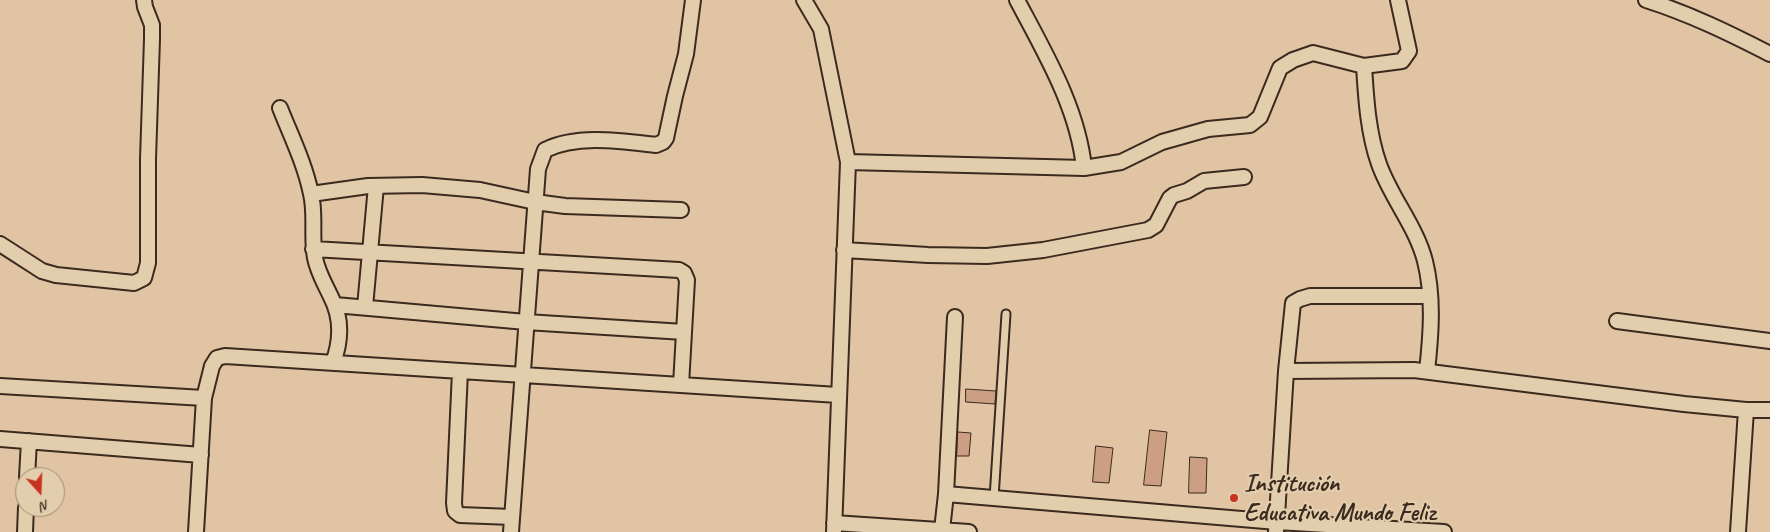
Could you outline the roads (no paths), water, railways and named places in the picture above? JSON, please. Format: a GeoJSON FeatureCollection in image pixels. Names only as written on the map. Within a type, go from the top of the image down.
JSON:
{"type":"FeatureCollection","features":[{"type":"Feature","properties":{"kind":"street"},"geometry":{"type":"LineString","coordinates":[[0,244],[42,271],[134,283],[144,278],[148,263],[148,159],[152,24],[144,8],[144,0]]}},
{"type":"Feature","properties":{"kind":"street"},"geometry":{"type":"LineString","coordinates":[[511,532],[538,169],[545,150],[558,144],[614,140],[656,145],[663,142],[666,138],[674,96],[686,54],[693,0]]}},
{"type":"Feature","properties":{"kind":"street"},"geometry":{"type":"LineString","coordinates":[[804,0],[821,29],[848,162],[834,527],[969,532]]}},
{"type":"Feature","properties":{"kind":"street"},"geometry":{"type":"LineString","coordinates":[[1017,0],[1070,108],[1079,137],[1084,168]]}},
{"type":"Feature","properties":{"kind":"street"},"geometry":{"type":"LineString","coordinates":[[848,162],[1084,168],[1121,162],[1162,142],[1208,129],[1250,125],[1260,117],[1280,68],[1293,60],[1313,53],[1364,66],[1402,61],[1409,51],[1398,0]]}},
{"type":"Feature","properties":{"kind":"street"},"geometry":{"type":"LineString","coordinates":[[1646,0],[1683,12],[1713,25],[1770,54]]}},
{"type":"Feature","properties":{"kind":"street"},"geometry":{"type":"LineString","coordinates":[[1364,66],[1371,126],[1379,164],[1398,206],[1415,234],[1427,274],[1431,331],[1427,371]]}},
{"type":"Feature","properties":{"kind":"street"},"geometry":{"type":"LineString","coordinates":[[280,108],[299,155],[311,194],[313,249],[318,270],[335,305],[340,328],[333,363]]}},
{"type":"Feature","properties":{"kind":"street"},"geometry":{"type":"LineString","coordinates":[[844,250],[987,256],[1043,250],[1148,230],[1156,225],[1174,194],[1187,191],[1200,182],[1244,177]]}},
{"type":"Feature","properties":{"kind":"street"},"geometry":{"type":"LineString","coordinates":[[366,308],[376,186]]}},
{"type":"Feature","properties":{"kind":"street"},"geometry":{"type":"LineString","coordinates":[[311,194],[376,186],[451,186],[565,206],[681,210]]}},
{"type":"Feature","properties":{"kind":"street"},"geometry":{"type":"LineString","coordinates":[[313,249],[680,270],[684,273],[687,280],[681,385]]}},
{"type":"Feature","properties":{"kind":"street"},"geometry":{"type":"LineString","coordinates":[[1276,527],[1286,371],[1293,304],[1300,299],[1310,296],[1429,296]]}},
{"type":"Feature","properties":{"kind":"street"},"geometry":{"type":"LineString","coordinates":[[335,305],[526,322],[684,332]]}},
{"type":"Feature","properties":{"kind":"street"},"geometry":{"type":"LineString","coordinates":[[942,530],[946,494],[955,317]]}},
{"type":"Feature","properties":{"kind":"street"},"geometry":{"type":"LineString","coordinates":[[1617,321],[1770,341]]}},
{"type":"Feature","properties":{"kind":"street"},"geometry":{"type":"LineString","coordinates":[[196,532],[204,398],[212,366],[217,358],[225,356],[838,395]]}},
{"type":"Feature","properties":{"kind":"street"},"geometry":{"type":"LineString","coordinates":[[460,371],[455,511],[460,515],[512,517]]}},
{"type":"Feature","properties":{"kind":"street"},"geometry":{"type":"LineString","coordinates":[[1286,371],[1427,371],[1684,404],[1746,410],[1770,410]]}},
{"type":"Feature","properties":{"kind":"street"},"geometry":{"type":"LineString","coordinates":[[0,386],[204,398]]}},
{"type":"Feature","properties":{"kind":"street"},"geometry":{"type":"LineString","coordinates":[[1738,532],[1746,410]]}},
{"type":"Feature","properties":{"kind":"street"},"geometry":{"type":"LineString","coordinates":[[0,437],[201,455]]}},
{"type":"Feature","properties":{"kind":"street"},"geometry":{"type":"LineString","coordinates":[[28,467],[29,441]]}},
{"type":"Feature","properties":{"kind":"street"},"geometry":{"type":"LineString","coordinates":[[946,494],[1276,527],[1444,532]]}},
{"type":"Feature","properties":{"kind":"street"},"geometry":{"type":"LineString","coordinates":[[25,532],[26,517]]}},
{"type":"Feature","properties":{"kind":"lane"},"geometry":{"type":"LineString","coordinates":[[994,498],[1006,314]]}},
{"type":"Feature","properties":{"kind":"place","name":"Institución Educativa Mundo Feliz"},"geometry":{"type":"Point","coordinates":[1234,498]}}]}
